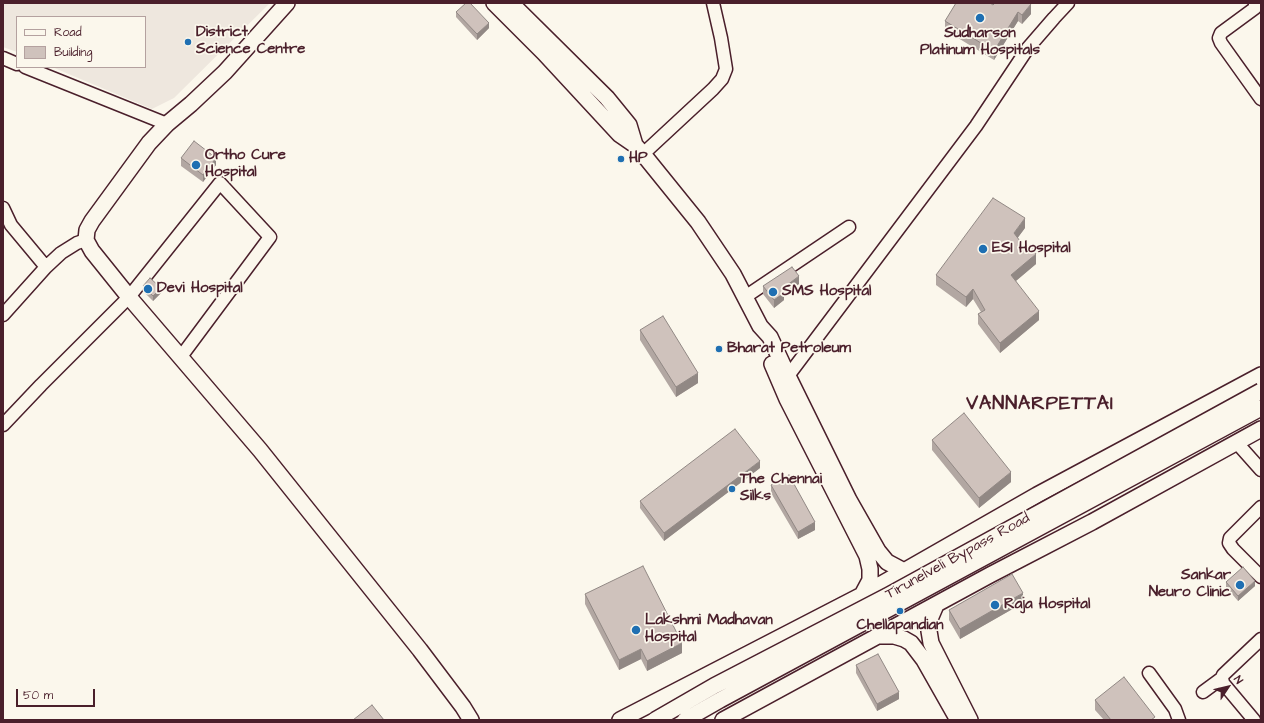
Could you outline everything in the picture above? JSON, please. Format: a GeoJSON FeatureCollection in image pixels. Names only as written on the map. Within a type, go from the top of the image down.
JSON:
{"type":"FeatureCollection","features":[{"type":"Feature","properties":{"kind":"main road"},"geometry":{"type":"LineString","coordinates":[[287,3],[224,72],[191,104],[167,124],[149,143],[92,221],[87,230],[86,240],[92,251],[129,298],[264,456],[420,650],[464,707],[471,720]]}},
{"type":"Feature","properties":{"kind":"main road"},"geometry":{"type":"LineString","coordinates":[[494,3],[544,53],[619,134],[639,149],[698,222],[733,274],[760,326],[770,337],[849,500],[878,551],[887,562],[904,571]]}},
{"type":"Feature","properties":{"kind":"main road"},"geometry":{"type":"LineString","coordinates":[[511,3],[607,98],[629,125],[639,149]]}},
{"type":"Feature","properties":{"kind":"main road"},"geometry":{"type":"LineString","coordinates":[[760,326],[762,341],[787,399],[867,556],[870,569],[870,580],[862,595]]}},
{"type":"Feature","properties":{"kind":"main road"},"geometry":{"type":"LineString","coordinates":[[620,720],[862,595],[1037,495],[1261,375]]}},
{"type":"Feature","properties":{"kind":"main road","name":"Tirunelveli Bypass Road"},"geometry":{"type":"LineString","coordinates":[[655,720],[714,686],[889,595],[1261,391]]}},
{"type":"Feature","properties":{"kind":"main road","name":"Tirunelveli Bypass Road"},"geometry":{"type":"LineString","coordinates":[[685,720],[726,696],[1261,408]]}},
{"type":"Feature","properties":{"kind":"main road"},"geometry":{"type":"LineString","coordinates":[[723,720],[990,575],[1092,522],[1261,429]]}},
{"type":"Feature","properties":{"kind":"main road"},"geometry":{"type":"LineString","coordinates":[[969,534],[978,532],[985,534],[993,548],[999,562],[997,568],[990,575]]}},
{"type":"Feature","properties":{"kind":"main road"},"geometry":{"type":"LineString","coordinates":[[936,605],[930,619],[929,631],[931,643],[970,720]]}},
{"type":"Feature","properties":{"kind":"main road"},"geometry":{"type":"LineString","coordinates":[[816,618],[806,634],[817,654],[824,658],[841,656]]}},
{"type":"Feature","properties":{"kind":"main road"},"geometry":{"type":"LineString","coordinates":[[879,636],[904,638],[911,643],[924,660],[958,720]]}},
{"type":"Feature","properties":{"kind":"street"},"geometry":{"type":"LineString","coordinates":[[639,149],[713,89],[722,79],[726,69],[713,3]]}},
{"type":"Feature","properties":{"kind":"street"},"geometry":{"type":"LineString","coordinates":[[788,376],[971,133],[1028,48],[1068,3]]}},
{"type":"Feature","properties":{"kind":"street"},"geometry":{"type":"LineString","coordinates":[[1257,9],[1221,33],[1219,38],[1261,99]]}},
{"type":"Feature","properties":{"kind":"street"},"geometry":{"type":"LineString","coordinates":[[3,58],[16,64]]}},
{"type":"Feature","properties":{"kind":"street"},"geometry":{"type":"LineString","coordinates":[[27,68],[167,124]]}},
{"type":"Feature","properties":{"kind":"street"},"geometry":{"type":"LineString","coordinates":[[3,425],[129,298],[220,183],[270,237],[180,358]]}},
{"type":"Feature","properties":{"kind":"street"},"geometry":{"type":"LineString","coordinates":[[3,208],[11,225],[46,266]]}},
{"type":"Feature","properties":{"kind":"street"},"geometry":{"type":"LineString","coordinates":[[745,297],[849,227]]}},
{"type":"Feature","properties":{"kind":"street"},"geometry":{"type":"LineString","coordinates":[[3,315],[46,266],[60,253],[77,243],[86,240]]}},
{"type":"Feature","properties":{"kind":"street"},"geometry":{"type":"LineString","coordinates":[[1237,443],[1261,470]]}},
{"type":"Feature","properties":{"kind":"street"},"geometry":{"type":"LineString","coordinates":[[1261,507],[1230,538],[1229,543],[1261,577]]}},
{"type":"Feature","properties":{"kind":"street"},"geometry":{"type":"LineString","coordinates":[[1203,692],[1222,678],[1223,675],[1261,640]]}},
{"type":"Feature","properties":{"kind":"street"},"geometry":{"type":"LineString","coordinates":[[1149,673],[1175,710],[1179,720]]}},
{"type":"Feature","properties":{"kind":"street"},"geometry":{"type":"LineString","coordinates":[[1222,678],[1223,683],[1254,720]]}},
{"type":"Feature","properties":{"kind":"shaded area","name":"District Science Centre"},"geometry":{"type":"Polygon","coordinates":[[[3,3],[270,3],[174,98],[152,109],[54,68],[146,68],[146,16],[16,16],[16,52],[3,47],[3,3]]]}},
{"type":"Feature","properties":{"kind":"building"},"geometry":{"type":"Polygon","coordinates":[[[466,3],[470,3],[489,23],[477,34],[456,12],[466,3]]]}},
{"type":"Feature","properties":{"kind":"building"},"geometry":{"type":"Polygon","coordinates":[[[956,3],[990,3],[993,5],[995,3],[1031,4],[1022,15],[1018,12],[994,51],[945,21],[956,3]]]}},
{"type":"Feature","properties":{"kind":"building"},"geometry":{"type":"Polygon","coordinates":[[[194,141],[216,158],[203,175],[181,158],[194,141]]]}},
{"type":"Feature","properties":{"kind":"building"},"geometry":{"type":"Polygon","coordinates":[[[993,198],[1025,218],[1014,233],[1026,249],[1030,246],[1036,254],[1011,275],[1039,311],[1000,343],[978,314],[985,310],[973,289],[966,297],[936,275],[993,198]]]}},
{"type":"Feature","properties":{"kind":"building"},"geometry":{"type":"Polygon","coordinates":[[[792,267],[799,276],[782,289],[784,293],[774,300],[763,286],[792,267]]]}},
{"type":"Feature","properties":{"kind":"building"},"geometry":{"type":"Polygon","coordinates":[[[150,278],[161,288],[153,296],[143,286],[150,278]]]}},
{"type":"Feature","properties":{"kind":"building"},"geometry":{"type":"Polygon","coordinates":[[[663,316],[698,373],[676,387],[640,330],[663,316]]]}},
{"type":"Feature","properties":{"kind":"building"},"geometry":{"type":"Polygon","coordinates":[[[964,413],[1011,472],[979,498],[932,440],[964,413]]]}},
{"type":"Feature","properties":{"kind":"building"},"geometry":{"type":"Polygon","coordinates":[[[735,429],[760,461],[664,533],[640,501],[735,429]]]}},
{"type":"Feature","properties":{"kind":"building"},"geometry":{"type":"Polygon","coordinates":[[[789,475],[815,522],[798,532],[771,485],[789,475]]]}},
{"type":"Feature","properties":{"kind":"building"},"geometry":{"type":"Polygon","coordinates":[[[643,566],[682,643],[647,661],[641,649],[619,660],[585,594],[643,566]]]}},
{"type":"Feature","properties":{"kind":"building"},"geometry":{"type":"Polygon","coordinates":[[[1243,567],[1255,581],[1238,596],[1226,582],[1243,567]]]}},
{"type":"Feature","properties":{"kind":"building"},"geometry":{"type":"Polygon","coordinates":[[[1012,574],[1023,593],[960,629],[949,610],[1012,574]]]}},
{"type":"Feature","properties":{"kind":"building"},"geometry":{"type":"Polygon","coordinates":[[[878,654],[899,692],[877,704],[856,665],[878,654]]]}},
{"type":"Feature","properties":{"kind":"building"},"geometry":{"type":"Polygon","coordinates":[[[1124,677],[1155,717],[1151,720],[1111,720],[1095,700],[1124,677]]]}},
{"type":"Feature","properties":{"kind":"building"},"geometry":{"type":"Polygon","coordinates":[[[372,705],[384,720],[353,720],[372,705]]]}},
{"type":"Feature","properties":{"kind":"place","name":"Sudharson Platinum Hospitals"},"geometry":{"type":"Point","coordinates":[980,18]}},
{"type":"Feature","properties":{"kind":"place","name":"District Science Centre"},"geometry":{"type":"Point","coordinates":[188,42]}},
{"type":"Feature","properties":{"kind":"place","name":"HP"},"geometry":{"type":"Point","coordinates":[621,159]}},
{"type":"Feature","properties":{"kind":"place","name":"Ortho Cure Hospital"},"geometry":{"type":"Point","coordinates":[196,165]}},
{"type":"Feature","properties":{"kind":"place","name":"ESI Hospital"},"geometry":{"type":"Point","coordinates":[983,249]}},
{"type":"Feature","properties":{"kind":"place","name":"Devi Hospital"},"geometry":{"type":"Point","coordinates":[148,289]}},
{"type":"Feature","properties":{"kind":"place","name":"SMS Hospital"},"geometry":{"type":"Point","coordinates":[773,292]}},
{"type":"Feature","properties":{"kind":"place","name":"Bharat Petroleum"},"geometry":{"type":"Point","coordinates":[719,349]}},
{"type":"Feature","properties":{"kind":"place","name":"The Chennai Silks"},"geometry":{"type":"Point","coordinates":[732,489]}},
{"type":"Feature","properties":{"kind":"place","name":"Sankar Neuro Clinic"},"geometry":{"type":"Point","coordinates":[1240,585]}},
{"type":"Feature","properties":{"kind":"place","name":"Raja Hospital"},"geometry":{"type":"Point","coordinates":[995,605]}},
{"type":"Feature","properties":{"kind":"place","name":"Chellapandian"},"geometry":{"type":"Point","coordinates":[900,611]}},
{"type":"Feature","properties":{"kind":"place","name":"Lakshmi Madhavan Hospital"},"geometry":{"type":"Point","coordinates":[636,630]}},
{"type":"Feature","properties":{"kind":"district","name":"VANNARPETTAI"},"geometry":{"type":"Point","coordinates":[1040,405]}}]}
